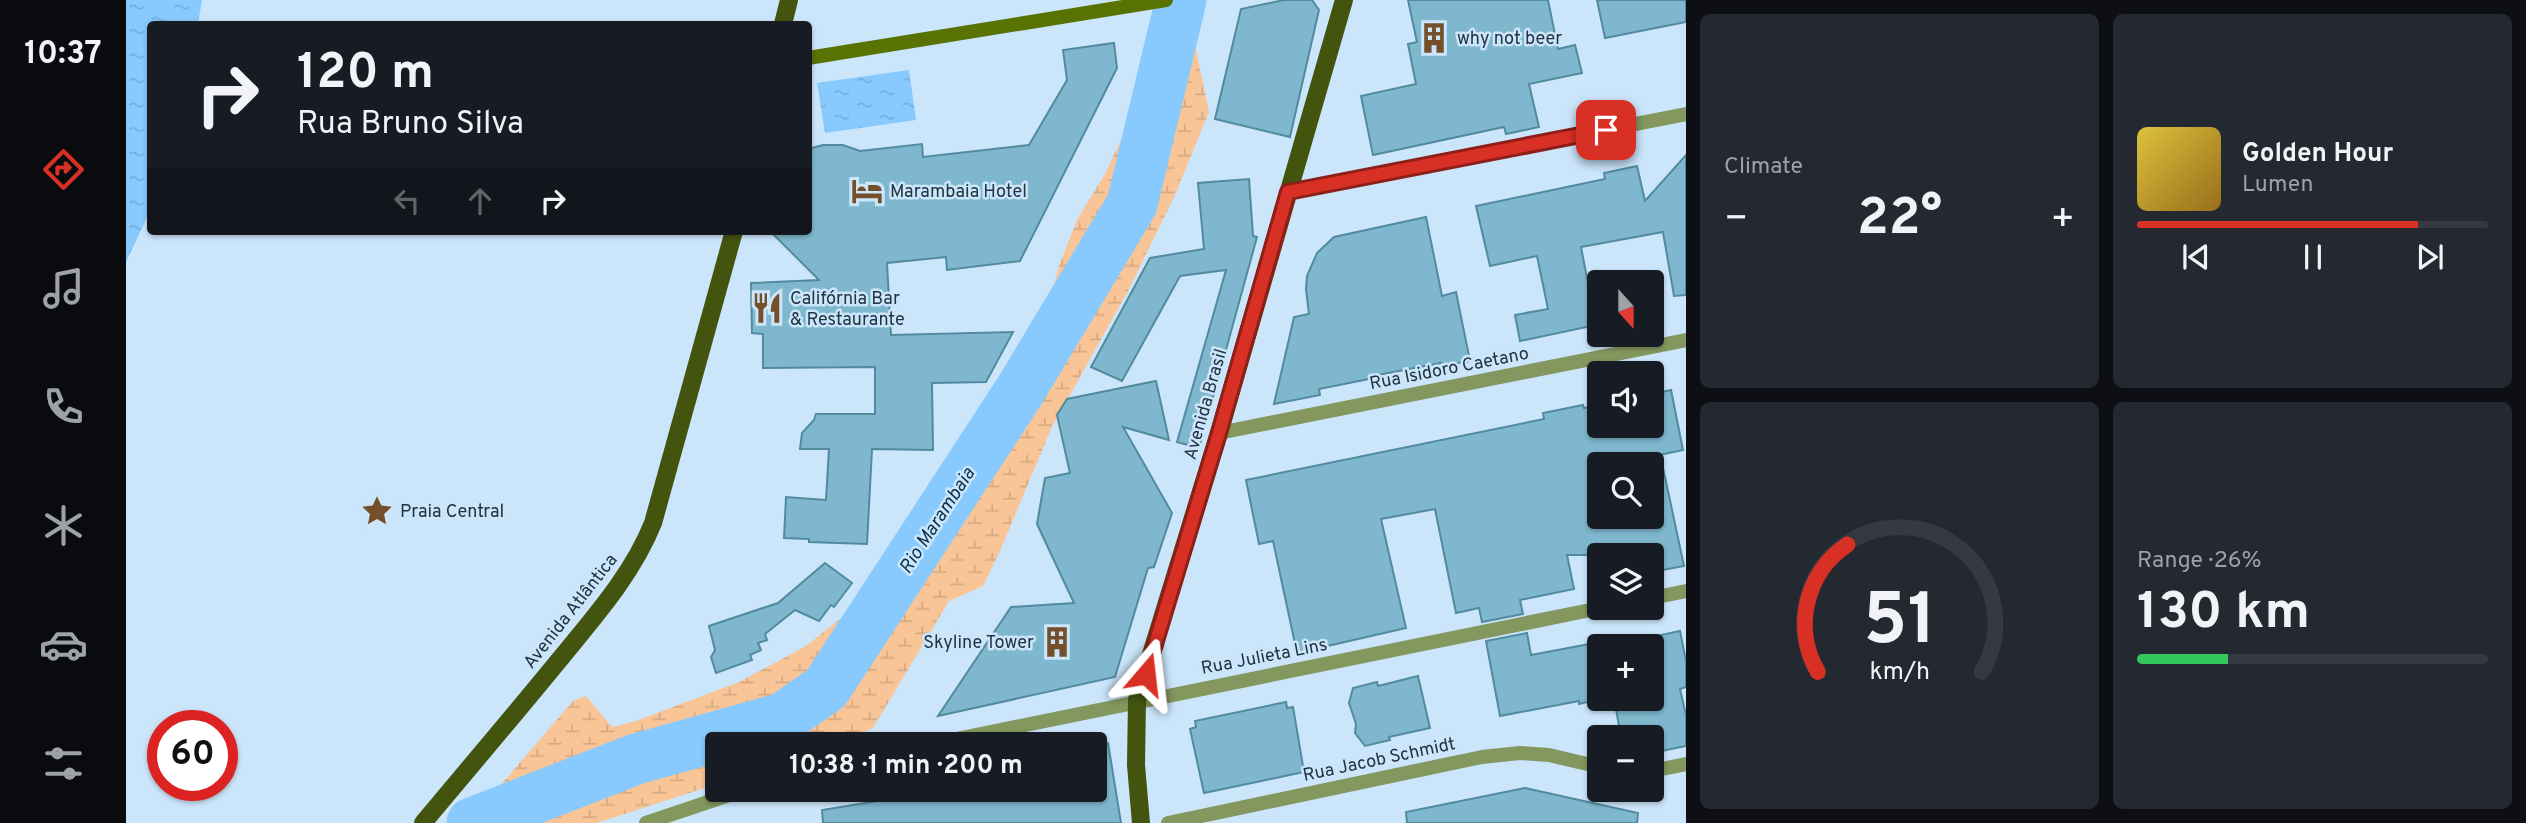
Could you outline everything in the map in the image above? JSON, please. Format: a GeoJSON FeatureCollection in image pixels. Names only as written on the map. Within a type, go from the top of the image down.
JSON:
{"type":"FeatureCollection","features":[{"type":"Feature","properties":{"kind":"main road"},"geometry":{"type":"LineString","coordinates":[[784,21],[789,0]]}},
{"type":"Feature","properties":{"kind":"main road","name":"Avenida Brasil"},"geometry":{"type":"LineString","coordinates":[[1141,823],[1136,755],[1137,701],[1219,433],[1344,0]]}},
{"type":"Feature","properties":{"kind":"main road","name":"Avenida Atlântica"},"geometry":{"type":"LineString","coordinates":[[423,823],[591,621],[642,551],[653,523],[733,235]]}},
{"type":"Feature","properties":{"kind":"street"},"geometry":{"type":"LineString","coordinates":[[812,57],[1166,0]]}},
{"type":"Feature","properties":{"kind":"street"},"geometry":{"type":"LineString","coordinates":[[1288,192],[1686,114]]}},
{"type":"Feature","properties":{"kind":"street","name":"Rua Isidoro Caetano"},"geometry":{"type":"LineString","coordinates":[[1219,433],[1686,340]]}},
{"type":"Feature","properties":{"kind":"street"},"geometry":{"type":"LineString","coordinates":[[1664,596],[1686,591]]}},
{"type":"Feature","properties":{"kind":"street","name":"Rua Julieta Lins"},"geometry":{"type":"LineString","coordinates":[[989,732],[1587,611]]}},
{"type":"Feature","properties":{"kind":"street","name":"Rua Jacob Schmidt"},"geometry":{"type":"LineString","coordinates":[[1168,823],[1520,752],[1549,755],[1587,764]]}},
{"type":"Feature","properties":{"kind":"street"},"geometry":{"type":"LineString","coordinates":[[1664,769],[1686,764]]}},
{"type":"Feature","properties":{"kind":"street"},"geometry":{"type":"LineString","coordinates":[[646,823],[708,802]]}},
{"type":"Feature","properties":{"kind":"green space"},"geometry":{"type":"Polygon","coordinates":[[[1192,30],[1209,112],[1174,197],[1129,289],[1051,429],[983,586],[949,601],[873,728],[864,732],[705,732],[705,788],[597,823],[468,823],[573,701],[586,696],[612,727],[636,721],[739,682],[806,646],[859,604],[902,562],[948,485],[974,432],[1042,326],[1060,263],[1078,218],[1105,174],[1148,82],[1150,42],[1192,30]]]}},
{"type":"Feature","properties":{"kind":"water"},"geometry":{"type":"Polygon","coordinates":[[[126,0],[202,0],[198,21],[147,21],[147,217],[126,262],[126,0]]]}},
{"type":"Feature","properties":{"kind":"water"},"geometry":{"type":"Polygon","coordinates":[[[909,70],[916,120],[825,133],[817,83],[909,70]]]}},
{"type":"Feature","properties":{"kind":"building"},"geometry":{"type":"Polygon","coordinates":[[[1284,0],[1312,0],[1319,10],[1290,137],[1215,119],[1241,9],[1284,0]]]}},
{"type":"Feature","properties":{"kind":"building"},"geometry":{"type":"Polygon","coordinates":[[[1408,0],[1548,0],[1558,49],[1575,45],[1582,73],[1529,84],[1539,127],[1506,134],[1504,127],[1373,155],[1361,96],[1416,84],[1408,44],[1417,42],[1408,0]]]}},
{"type":"Feature","properties":{"kind":"building"},"geometry":{"type":"Polygon","coordinates":[[[1597,0],[1686,0],[1686,22],[1605,38],[1597,0]]]}},
{"type":"Feature","properties":{"kind":"building"},"geometry":{"type":"Polygon","coordinates":[[[1114,43],[1117,68],[1020,261],[947,270],[946,257],[887,263],[891,335],[1013,332],[986,382],[932,383],[933,450],[872,449],[867,544],[809,542],[809,539],[784,538],[786,497],[826,500],[829,449],[800,449],[802,433],[816,414],[875,414],[875,367],[763,368],[763,334],[752,333],[751,283],[819,280],[774,235],[812,235],[812,148],[843,145],[860,151],[922,144],[923,157],[1029,145],[1067,80],[1063,50],[1114,43]]]}},
{"type":"Feature","properties":{"kind":"building"},"geometry":{"type":"Polygon","coordinates":[[[1686,155],[1686,295],[1674,296],[1663,232],[1581,247],[1587,278],[1587,327],[1520,341],[1515,315],[1548,309],[1537,256],[1490,266],[1476,206],[1605,179],[1604,173],[1637,166],[1645,201],[1686,155]]]}},
{"type":"Feature","properties":{"kind":"building"},"geometry":{"type":"Polygon","coordinates":[[[1249,179],[1253,236],[1257,237],[1199,448],[1177,442],[1226,270],[1180,276],[1122,381],[1091,367],[1150,258],[1204,249],[1198,183],[1249,179]]]}},
{"type":"Feature","properties":{"kind":"building"},"geometry":{"type":"Polygon","coordinates":[[[1426,217],[1442,296],[1456,292],[1470,361],[1442,366],[1441,363],[1378,375],[1379,377],[1319,389],[1320,395],[1274,404],[1294,317],[1309,314],[1307,276],[1317,253],[1334,237],[1426,217]]]}},
{"type":"Feature","properties":{"kind":"building"},"geometry":{"type":"Polygon","coordinates":[[[1156,381],[1169,440],[1123,427],[1172,513],[1154,567],[1148,568],[1115,677],[938,716],[1011,607],[1074,603],[1037,524],[1045,478],[1070,473],[1057,415],[1067,399],[1156,381]]]}},
{"type":"Feature","properties":{"kind":"building"},"geometry":{"type":"Polygon","coordinates":[[[1671,390],[1683,450],[1664,454],[1587,452],[1587,529],[1664,529],[1664,472],[1684,566],[1664,570],[1664,543],[1587,543],[1587,555],[1567,555],[1574,589],[1520,600],[1523,614],[1482,622],[1479,608],[1456,613],[1435,509],[1381,519],[1406,628],[1297,653],[1273,541],[1259,544],[1246,480],[1544,419],[1543,413],[1583,405],[1587,407],[1587,438],[1664,438],[1664,391],[1671,390]]]}},
{"type":"Feature","properties":{"kind":"building"},"geometry":{"type":"Polygon","coordinates":[[[825,563],[852,583],[834,607],[831,605],[819,621],[795,610],[765,634],[767,640],[758,643],[761,650],[750,655],[752,660],[716,673],[711,657],[715,650],[709,626],[778,603],[825,563]]]}},
{"type":"Feature","properties":{"kind":"building"},"geometry":{"type":"Polygon","coordinates":[[[1680,631],[1686,661],[1686,687],[1680,689],[1686,715],[1686,746],[1664,751],[1664,725],[1619,725],[1616,711],[1664,711],[1664,634],[1680,631]]]}},
{"type":"Feature","properties":{"kind":"building"},"geometry":{"type":"Polygon","coordinates":[[[1527,633],[1531,655],[1587,644],[1587,702],[1579,704],[1579,701],[1500,716],[1486,641],[1527,633]]]}},
{"type":"Feature","properties":{"kind":"building"},"geometry":{"type":"Polygon","coordinates":[[[1418,676],[1430,728],[1389,737],[1390,740],[1365,746],[1355,733],[1356,724],[1349,703],[1353,688],[1377,682],[1378,686],[1418,676]]]}},
{"type":"Feature","properties":{"kind":"building"},"geometry":{"type":"Polygon","coordinates":[[[1286,702],[1287,708],[1293,707],[1304,772],[1204,793],[1190,729],[1196,727],[1195,721],[1286,702]]]}},
{"type":"Feature","properties":{"kind":"building"},"geometry":{"type":"Polygon","coordinates":[[[1107,743],[1121,823],[823,823],[822,810],[871,802],[1107,802],[1107,743]]]}},
{"type":"Feature","properties":{"kind":"building"},"geometry":{"type":"Polygon","coordinates":[[[1525,788],[1638,813],[1637,823],[1407,823],[1406,812],[1525,788]]]}},
{"type":"Feature","properties":{"kind":"waterway","name":"Rio Marambaia"},"geometry":{"type":"LineString","coordinates":[[472,823],[636,759],[783,718],[826,688],[1021,389],[1132,204],[1181,0]]}},
{"type":"Feature","properties":{"kind":"place","name":"why not beer"},"geometry":{"type":"Point","coordinates":[1434,38]}},
{"type":"Feature","properties":{"kind":"place","name":"Marambaia Hotel"},"geometry":{"type":"Point","coordinates":[867,191]}},
{"type":"Feature","properties":{"kind":"place","name":"Califórnia Bar & Restaurante"},"geometry":{"type":"Point","coordinates":[767,308]}},
{"type":"Feature","properties":{"kind":"place","name":"Praia Central"},"geometry":{"type":"Point","coordinates":[377,511]}},
{"type":"Feature","properties":{"kind":"place","name":"Skyline Tower"},"geometry":{"type":"Point","coordinates":[1057,642]}},
{"type":"Feature","properties":{"kind":"route"},"geometry":{"type":"LineString","coordinates":[[1146,674],[1288,192],[1606,130]]}}]}
